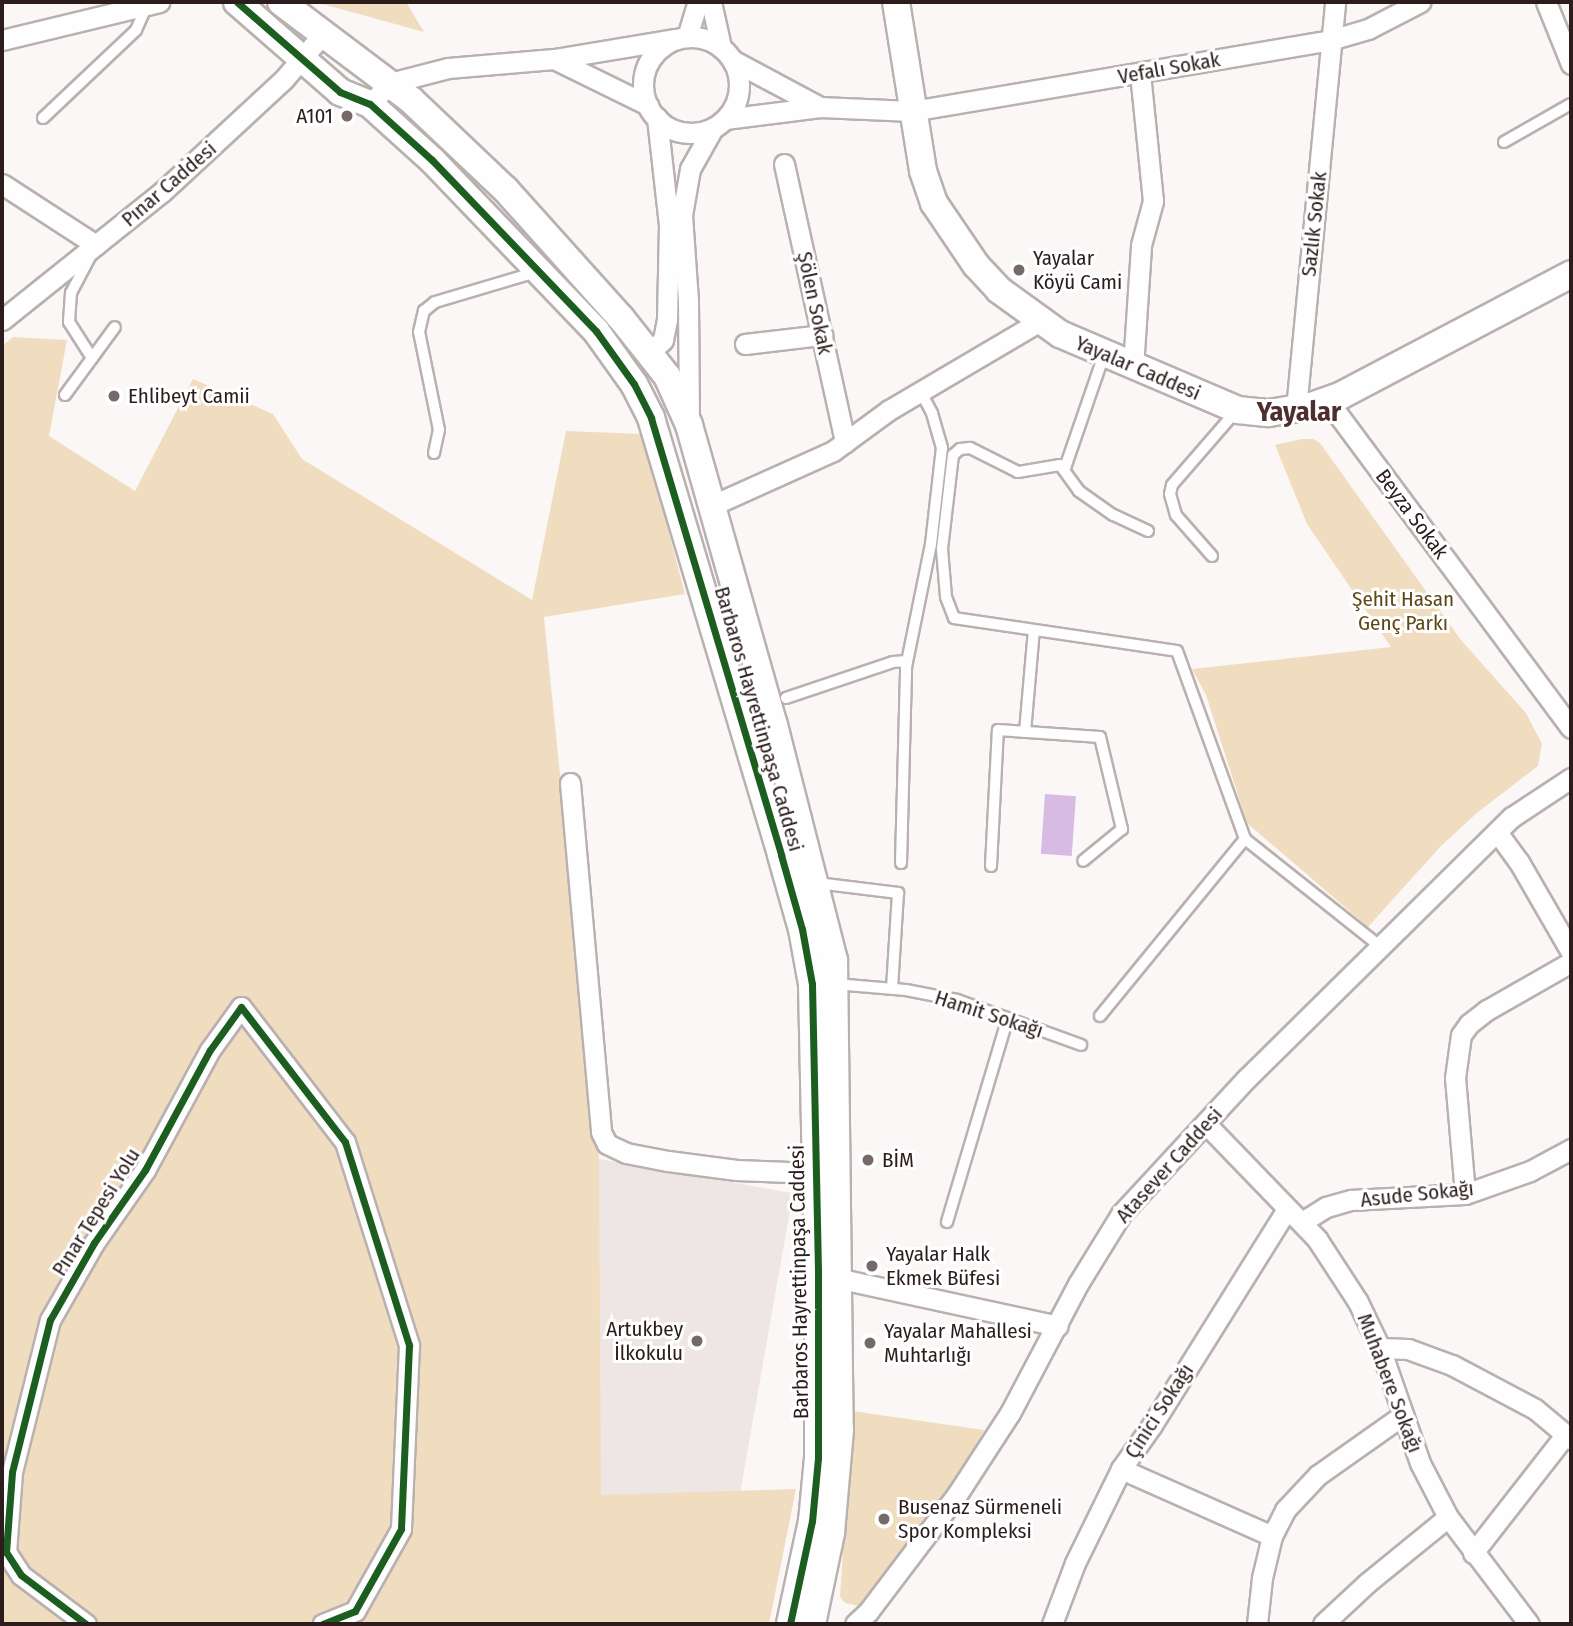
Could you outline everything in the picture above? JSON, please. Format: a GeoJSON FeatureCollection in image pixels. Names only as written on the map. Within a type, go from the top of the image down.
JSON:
{"type":"FeatureCollection","features":[{"type":"Feature","properties":{"kind":"street","name":"Barbaros Hayrettinpaşa Caddesi"},"geometry":{"type":"LineString","coordinates":[[237,2],[340,92],[370,104],[432,160],[539,271],[610,350],[635,384],[651,418],[802,929],[824,984],[829,1277],[812,1521],[790,1624]]}},
{"type":"Feature","properties":{"kind":"street","name":"Barbaros Hayrettinpaşa Caddesi"},"geometry":{"type":"LineString","coordinates":[[281,2],[390,83],[438,124],[506,190],[667,376],[689,425],[817,883],[834,960],[824,984],[816,1173],[842,1390],[838,1479],[831,1533],[812,1624]]}},
{"type":"Feature","properties":{"kind":"street"},"geometry":{"type":"LineString","coordinates":[[649,353],[663,340],[667,320],[669,225],[652,112],[643,90],[644,74],[650,59],[661,47],[681,38],[698,2]]}},
{"type":"Feature","properties":{"kind":"street"},"geometry":{"type":"LineString","coordinates":[[689,425],[688,301],[682,215],[690,169],[719,123],[734,105],[739,90],[738,75],[727,54],[711,2]]}},
{"type":"Feature","properties":{"kind":"street","name":"Yayalar Caddesi"},"geometry":{"type":"LineString","coordinates":[[896,2],[923,171],[934,203],[976,265],[999,290],[1060,334],[1238,410],[1269,413],[1328,401],[1367,383],[1571,274]]}},
{"type":"Feature","properties":{"kind":"street","name":"Sazlık Sokak"},"geometry":{"type":"LineString","coordinates":[[1296,409],[1335,2]]}},
{"type":"Feature","properties":{"kind":"street","name":"Vefalı Sokak"},"geometry":{"type":"LineString","coordinates":[[719,123],[820,107],[912,111],[1140,73],[1332,39],[1368,29],[1420,2]]}},
{"type":"Feature","properties":{"kind":"street"},"geometry":{"type":"LineString","coordinates":[[1545,2],[1571,64]]}},
{"type":"Feature","properties":{"kind":"street"},"geometry":{"type":"LineString","coordinates":[[2,40],[153,3]]}},
{"type":"Feature","properties":{"kind":"street","name":"Pınar Caddesi"},"geometry":{"type":"LineString","coordinates":[[2,320],[207,152],[301,60],[323,34]]}},
{"type":"Feature","properties":{"kind":"street"},"geometry":{"type":"LineString","coordinates":[[370,104],[390,83],[448,68],[554,59],[681,38],[707,39],[727,54],[820,107]]}},
{"type":"Feature","properties":{"kind":"street"},"geometry":{"type":"LineString","coordinates":[[554,59],[652,112],[683,132],[719,123]]}},
{"type":"Feature","properties":{"kind":"street"},"geometry":{"type":"LineString","coordinates":[[1133,367],[1141,244],[1153,201],[1140,73]]}},
{"type":"Feature","properties":{"kind":"street","name":"Şölen Sokak"},"geometry":{"type":"LineString","coordinates":[[785,164],[845,442]]}},
{"type":"Feature","properties":{"kind":"street"},"geometry":{"type":"LineString","coordinates":[[2,184],[96,245]]}},
{"type":"Feature","properties":{"kind":"street"},"geometry":{"type":"LineString","coordinates":[[713,505],[833,451],[921,392],[1040,321]]}},
{"type":"Feature","properties":{"kind":"street"},"geometry":{"type":"LineString","coordinates":[[745,344],[822,335]]}},
{"type":"Feature","properties":{"kind":"street","name":"Beyza Sokak"},"geometry":{"type":"LineString","coordinates":[[1328,401],[1571,728]]}},
{"type":"Feature","properties":{"kind":"street","name":"Atasever Caddesi"},"geometry":{"type":"LineString","coordinates":[[855,1624],[868,1612],[958,1493],[1010,1412],[1078,1284],[1121,1214],[1247,1078],[1497,832],[1539,797],[1571,778]]}},
{"type":"Feature","properties":{"kind":"street"},"geometry":{"type":"LineString","coordinates":[[570,783],[601,1132],[607,1144],[626,1153],[668,1161],[736,1170],[816,1173]]}},
{"type":"Feature","properties":{"kind":"street"},"geometry":{"type":"LineString","coordinates":[[1497,832],[1519,862],[1571,952]]}},
{"type":"Feature","properties":{"kind":"street"},"geometry":{"type":"LineString","coordinates":[[1465,1194],[1455,1078],[1461,1035],[1469,1024],[1488,1010],[1571,962]]}},
{"type":"Feature","properties":{"kind":"street","name":"Pınar Tepesi Yolu"},"geometry":{"type":"LineString","coordinates":[[86,1624],[21,1575],[6,1552],[12,1472],[50,1321],[94,1243],[145,1170],[210,1050],[241,1007],[345,1142],[409,1345],[401,1529],[355,1611],[323,1624]]}},
{"type":"Feature","properties":{"kind":"street","name":"Muhabere Sokağı"},"geometry":{"type":"LineString","coordinates":[[1206,1124],[1317,1239],[1358,1302],[1380,1348],[1420,1463],[1448,1517],[1527,1624]]}},
{"type":"Feature","properties":{"kind":"street","name":"Asude Sokağı"},"geometry":{"type":"LineString","coordinates":[[1294,1216],[1351,1200],[1465,1194],[1530,1171],[1571,1149]]}},
{"type":"Feature","properties":{"kind":"street","name":"Çinici Sokağı"},"geometry":{"type":"LineString","coordinates":[[1052,1624],[1075,1563],[1121,1469],[1294,1216]]}},
{"type":"Feature","properties":{"kind":"street"},"geometry":{"type":"LineString","coordinates":[[829,1277],[1058,1326]]}},
{"type":"Feature","properties":{"kind":"street"},"geometry":{"type":"LineString","coordinates":[[1380,1348],[1408,1349],[1452,1365],[1535,1409],[1569,1436],[1473,1553]]}},
{"type":"Feature","properties":{"kind":"street"},"geometry":{"type":"LineString","coordinates":[[1257,1624],[1262,1578],[1272,1536],[1285,1510],[1318,1475],[1403,1415]]}},
{"type":"Feature","properties":{"kind":"street"},"geometry":{"type":"LineString","coordinates":[[1121,1469],[1272,1536]]}},
{"type":"Feature","properties":{"kind":"street"},"geometry":{"type":"LineString","coordinates":[[1323,1624],[1367,1583],[1448,1517]]}},
{"type":"Feature","properties":{"kind":"lane"},"geometry":{"type":"LineString","coordinates":[[43,118],[136,30],[153,3]]}},
{"type":"Feature","properties":{"kind":"lane"},"geometry":{"type":"LineString","coordinates":[[1504,142],[1571,104]]}},
{"type":"Feature","properties":{"kind":"lane"},"geometry":{"type":"LineString","coordinates":[[92,358],[69,322],[71,293],[96,245]]}},
{"type":"Feature","properties":{"kind":"lane"},"geometry":{"type":"LineString","coordinates":[[434,453],[439,430],[419,332],[424,311],[435,302],[539,271]]}},
{"type":"Feature","properties":{"kind":"lane"},"geometry":{"type":"LineString","coordinates":[[65,395],[115,327]]}},
{"type":"Feature","properties":{"kind":"lane"},"geometry":{"type":"LineString","coordinates":[[1065,468],[1104,355]]}},
{"type":"Feature","properties":{"kind":"lane"},"geometry":{"type":"LineString","coordinates":[[901,863],[907,661],[931,544],[942,448],[932,413],[921,392]]}},
{"type":"Feature","properties":{"kind":"lane"},"geometry":{"type":"LineString","coordinates":[[1212,556],[1176,516],[1170,494],[1172,485],[1238,410]]}},
{"type":"Feature","properties":{"kind":"lane"},"geometry":{"type":"LineString","coordinates":[[1148,531],[1125,522],[1074,488],[1065,468],[1057,464],[1018,472],[970,447],[960,449],[953,455],[942,564],[946,597],[954,618],[1177,652],[1245,839],[1381,947]]}},
{"type":"Feature","properties":{"kind":"lane"},"geometry":{"type":"LineString","coordinates":[[1025,732],[1034,630]]}},
{"type":"Feature","properties":{"kind":"lane"},"geometry":{"type":"LineString","coordinates":[[786,698],[893,662],[907,661]]}},
{"type":"Feature","properties":{"kind":"lane"},"geometry":{"type":"LineString","coordinates":[[991,866],[998,730],[1100,737],[1122,829],[1083,861]]}},
{"type":"Feature","properties":{"kind":"lane"},"geometry":{"type":"LineString","coordinates":[[1100,1016],[1245,839]]}},
{"type":"Feature","properties":{"kind":"lane"},"geometry":{"type":"LineString","coordinates":[[817,883],[898,893],[891,988]]}},
{"type":"Feature","properties":{"kind":"lane","name":"Hamit Sokağı"},"geometry":{"type":"LineString","coordinates":[[824,984],[891,988],[957,1000],[1081,1045]]}},
{"type":"Feature","properties":{"kind":"lane"},"geometry":{"type":"LineString","coordinates":[[947,1222],[1008,1018]]}},
{"type":"Feature","properties":{"kind":"shaded area"},"geometry":{"type":"Polygon","coordinates":[[[1045,794],[1076,796],[1072,856],[1041,854],[1045,794]]]}},
{"type":"Feature","properties":{"kind":"shaded area","name":"Artukbey İlkokulu"},"geometry":{"type":"Polygon","coordinates":[[[599,1159],[793,1193],[734,1525],[540,1491],[599,1159]]]}},
{"type":"Feature","properties":{"kind":"green space"},"geometry":{"type":"Polygon","coordinates":[[[315,2],[406,2],[424,32],[315,2]]]}},
{"type":"Feature","properties":{"kind":"green space"},"geometry":{"type":"Polygon","coordinates":[[[13,337],[67,340],[49,436],[135,491],[193,379],[273,414],[302,459],[532,600],[566,431],[643,434],[685,594],[544,617],[599,1159],[601,1495],[796,1489],[769,1624],[2,1624],[2,346],[13,337]]]}},
{"type":"Feature","properties":{"kind":"green space","name":"Şehit Hasan Genç Parkı"},"geometry":{"type":"Polygon","coordinates":[[[1313,439],[1320,443],[1461,640],[1526,713],[1542,744],[1538,766],[1478,812],[1441,846],[1368,927],[1247,823],[1206,695],[1192,669],[1391,647],[1307,524],[1275,445],[1313,439]]]}},
{"type":"Feature","properties":{"kind":"green space","name":"Busenaz Sürmeneli Spor Kompleksi"},"geometry":{"type":"Polygon","coordinates":[[[852,1411],[984,1430],[965,1468],[859,1606],[845,1603],[840,1597],[852,1411]]]}},
{"type":"Feature","properties":{"kind":"cycle path"},"geometry":{"type":"LineString","coordinates":[[237,2],[340,92],[370,104],[432,160],[596,331],[634,384],[651,418],[781,855],[802,929],[812,984],[818,1275],[818,1458],[812,1521],[790,1624]]}},
{"type":"Feature","properties":{"kind":"cycle path"},"geometry":{"type":"LineString","coordinates":[[86,1624],[21,1575],[6,1552],[12,1472],[50,1320],[94,1243],[145,1170],[210,1050],[241,1007],[345,1142],[409,1345],[401,1529],[355,1611],[322,1624]]}},
{"type":"Feature","properties":{"kind":"place","name":"A101"},"geometry":{"type":"Point","coordinates":[347,116]}},
{"type":"Feature","properties":{"kind":"place","name":"Yayalar Köyü Cami"},"geometry":{"type":"Point","coordinates":[1019,270]}},
{"type":"Feature","properties":{"kind":"place","name":"Ehlibeyt Camii"},"geometry":{"type":"Point","coordinates":[114,396]}},
{"type":"Feature","properties":{"kind":"place","name":"BİM"},"geometry":{"type":"Point","coordinates":[868,1160]}},
{"type":"Feature","properties":{"kind":"place","name":"Yayalar Halk Ekmek Büfesi"},"geometry":{"type":"Point","coordinates":[872,1266]}},
{"type":"Feature","properties":{"kind":"place","name":"Artukbey İlkokulu"},"geometry":{"type":"Point","coordinates":[697,1341]}},
{"type":"Feature","properties":{"kind":"place","name":"Yayalar Mahallesi Muhtarlığı"},"geometry":{"type":"Point","coordinates":[870,1343]}},
{"type":"Feature","properties":{"kind":"place","name":"Busenaz Sürmeneli Spor Kompleksi"},"geometry":{"type":"Point","coordinates":[884,1519]}},
{"type":"Feature","properties":{"kind":"district","name":"Yayalar"},"geometry":{"type":"Point","coordinates":[1299,412]}}]}
